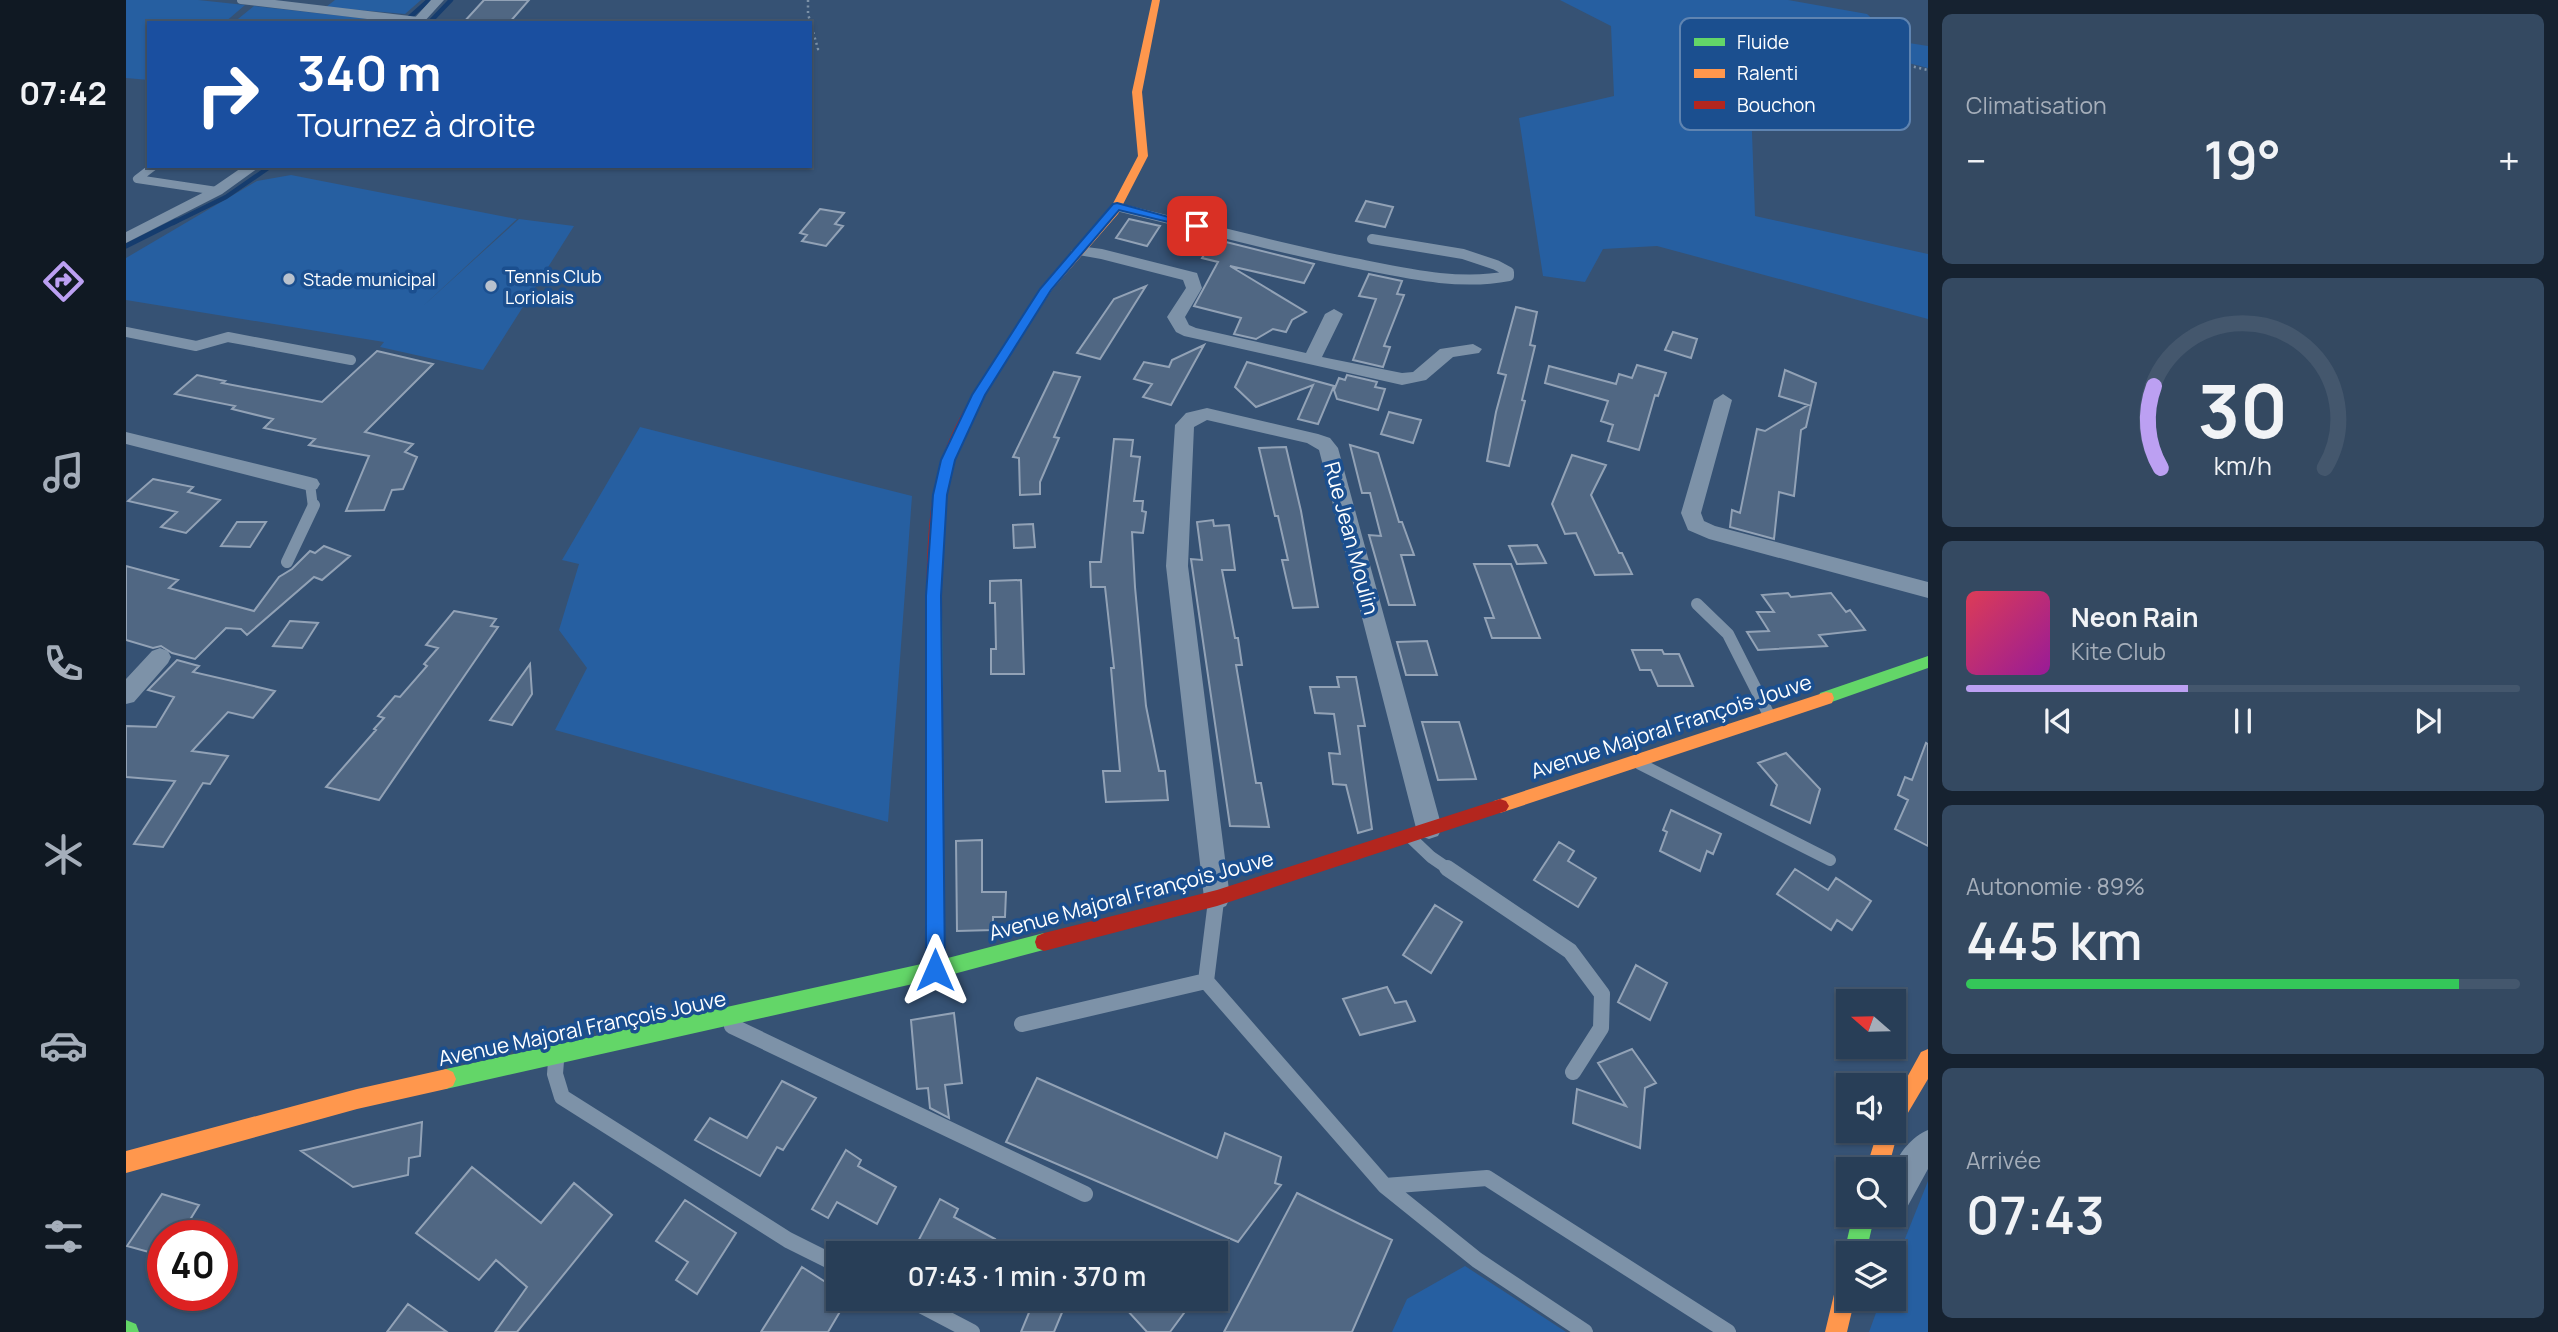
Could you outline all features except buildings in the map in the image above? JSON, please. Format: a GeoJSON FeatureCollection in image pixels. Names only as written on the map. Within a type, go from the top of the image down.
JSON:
{"type":"FeatureCollection","features":[{"type":"Feature","properties":{"kind":"street"},"geometry":{"type":"LineString","coordinates":[[418,21],[438,0]]}},
{"type":"Feature","properties":{"kind":"street"},"geometry":{"type":"LineString","coordinates":[[935,970],[934,596],[940,495],[948,460],[978,395],[1046,289],[1117,206],[1143,156],[1137,92],[1156,0]]}},
{"type":"Feature","properties":{"kind":"street"},"geometry":{"type":"LineString","coordinates":[[126,238],[216,191],[251,168]]}},
{"type":"Feature","properties":{"kind":"street"},"geometry":{"type":"LineString","coordinates":[[1079,251],[1102,254],[1191,277],[1194,288],[1176,317],[1182,328],[1190,332],[1390,378],[1410,380],[1422,377],[1439,356],[1452,351],[1473,349]]}},
{"type":"Feature","properties":{"kind":"street"},"geometry":{"type":"LineString","coordinates":[[1312,360],[1334,314]]}},
{"type":"Feature","properties":{"kind":"street"},"geometry":{"type":"LineString","coordinates":[[1723,400],[1691,513],[1695,524],[1709,532],[1928,590]]}},
{"type":"Feature","properties":{"kind":"street","name":"Rue Jean Moulin"},"geometry":{"type":"LineString","coordinates":[[1217,898],[1177,566],[1185,425],[1192,417],[1207,414],[1311,438],[1323,442],[1328,448],[1429,828]]}},
{"type":"Feature","properties":{"kind":"street"},"geometry":{"type":"LineString","coordinates":[[126,438],[310,484]]}},
{"type":"Feature","properties":{"kind":"street"},"geometry":{"type":"LineString","coordinates":[[126,695],[160,656]]}},
{"type":"Feature","properties":{"kind":"street","name":"Avenue Majoral François Jouve"},"geometry":{"type":"LineString","coordinates":[[126,1162],[358,1099],[935,970],[1217,898],[1770,717],[1928,662]]}},
{"type":"Feature","properties":{"kind":"street"},"geometry":{"type":"LineString","coordinates":[[1906,1098],[1928,1059]]}},
{"type":"Feature","properties":{"kind":"street"},"geometry":{"type":"LineString","coordinates":[[1906,1178],[1913,1163],[1928,1144]]}},
{"type":"Feature","properties":{"kind":"street"},"geometry":{"type":"LineString","coordinates":[[1836,1332],[1841,1311]]}},
{"type":"Feature","properties":{"kind":"lane"},"geometry":{"type":"LineString","coordinates":[[241,0],[409,21]]}},
{"type":"Feature","properties":{"kind":"lane"},"geometry":{"type":"LineString","coordinates":[[152,168],[137,180],[216,191]]}},
{"type":"Feature","properties":{"kind":"lane"},"geometry":{"type":"LineString","coordinates":[[1117,206],[1367,267],[1443,279],[1476,281],[1504,279],[1509,276],[1509,272],[1493,263],[1451,252],[1372,239]]}},
{"type":"Feature","properties":{"kind":"lane"},"geometry":{"type":"LineString","coordinates":[[126,332],[196,346],[228,337],[351,360]]}},
{"type":"Feature","properties":{"kind":"lane"},"geometry":{"type":"LineString","coordinates":[[287,562],[314,506],[310,484]]}},
{"type":"Feature","properties":{"kind":"lane"},"geometry":{"type":"LineString","coordinates":[[1697,604],[1728,634],[1770,717]]}},
{"type":"Feature","properties":{"kind":"lane"},"geometry":{"type":"LineString","coordinates":[[1635,761],[1830,860]]}},
{"type":"Feature","properties":{"kind":"lane"},"geometry":{"type":"LineString","coordinates":[[1408,835],[1431,857],[1570,951],[1602,994],[1601,1028],[1573,1072]]}},
{"type":"Feature","properties":{"kind":"lane"},"geometry":{"type":"LineString","coordinates":[[1217,898],[1206,981],[1385,1186],[1478,1260],[1585,1332]]}},
{"type":"Feature","properties":{"kind":"lane"},"geometry":{"type":"LineString","coordinates":[[1022,1024],[1206,981]]}},
{"type":"Feature","properties":{"kind":"lane"},"geometry":{"type":"LineString","coordinates":[[719,1020],[1085,1194]]}},
{"type":"Feature","properties":{"kind":"lane"},"geometry":{"type":"LineString","coordinates":[[556,1056],[555,1074],[562,1097],[788,1240],[826,1259]]}},
{"type":"Feature","properties":{"kind":"lane"},"geometry":{"type":"LineString","coordinates":[[1385,1186],[1487,1178],[1728,1332]]}},
{"type":"Feature","properties":{"kind":"lane"},"geometry":{"type":"LineString","coordinates":[[930,1311],[963,1330]]}},
{"type":"Feature","properties":{"kind":"path"},"geometry":{"type":"LineString","coordinates":[[808,0],[810,21]]}},
{"type":"Feature","properties":{"kind":"path"},"geometry":{"type":"LineString","coordinates":[[812,28],[818,49],[812,50]]}},
{"type":"Feature","properties":{"kind":"path"},"geometry":{"type":"LineString","coordinates":[[1910,66],[1928,70]]}},
{"type":"Feature","properties":{"kind":"shaded area"},"geometry":{"type":"Polygon","coordinates":[[[126,0],[198,0],[245,5],[226,21],[147,21],[147,80],[126,78],[126,0]]]}},
{"type":"Feature","properties":{"kind":"shaded area"},"geometry":{"type":"Polygon","coordinates":[[[335,0],[421,0],[405,14],[326,7],[335,0]]]}},
{"type":"Feature","properties":{"kind":"shaded area"},"geometry":{"type":"Polygon","coordinates":[[[1560,0],[1788,0],[1867,14],[1871,18],[1680,18],[1680,130],[1752,130],[1755,216],[1928,254],[1928,319],[1657,246],[1603,249],[1585,282],[1543,276],[1519,118],[1614,96],[1611,26],[1560,0]]]}},
{"type":"Feature","properties":{"kind":"shaded area"},"geometry":{"type":"Polygon","coordinates":[[[254,6],[387,21],[235,21],[254,6]]]}},
{"type":"Feature","properties":{"kind":"shaded area"},"geometry":{"type":"Polygon","coordinates":[[[1910,43],[1928,46],[1928,68],[1910,63],[1910,43]]]}},
{"type":"Feature","properties":{"kind":"shaded area","name":"Stade municipal"},"geometry":{"type":"Polygon","coordinates":[[[291,175],[517,219],[422,307],[519,219],[574,226],[483,370],[380,347],[384,342],[126,300],[126,258],[257,181],[291,175]]]}},
{"type":"Feature","properties":{"kind":"shaded area"},"geometry":{"type":"Polygon","coordinates":[[[640,427],[912,496],[888,822],[555,730],[587,668],[559,630],[579,564],[562,560],[640,427]]]}},
{"type":"Feature","properties":{"kind":"shaded area"},"geometry":{"type":"Polygon","coordinates":[[[1928,1181],[1928,1332],[1869,1332],[1877,1311],[1906,1311],[1904,1241],[1928,1181]]]}},
{"type":"Feature","properties":{"kind":"shaded area"},"geometry":{"type":"Polygon","coordinates":[[[1465,1266],[1566,1332],[1392,1332],[1407,1299],[1465,1266]]]}},
{"type":"Feature","properties":{"kind":"waterway"},"geometry":{"type":"LineString","coordinates":[[410,17],[429,0]]}},
{"type":"Feature","properties":{"kind":"waterway"},"geometry":{"type":"LineString","coordinates":[[431,21],[451,0]]}},
{"type":"Feature","properties":{"kind":"waterway"},"geometry":{"type":"LineString","coordinates":[[173,223],[226,197],[268,168]]}},
{"type":"Feature","properties":{"kind":"waterway"},"geometry":{"type":"LineString","coordinates":[[126,246],[176,221]]}},
{"type":"Feature","properties":{"kind":"traffic: fast"},"geometry":{"type":"LineString","coordinates":[[934,613],[935,970]]}},
{"type":"Feature","properties":{"kind":"traffic: fast"},"geometry":{"type":"LineString","coordinates":[[1826,698],[1928,662]]}},
{"type":"Feature","properties":{"kind":"traffic: fast"},"geometry":{"type":"LineString","coordinates":[[446,1079],[935,970],[1044,942]]}},
{"type":"Feature","properties":{"kind":"traffic: fast"},"geometry":{"type":"LineString","coordinates":[[1858,1241],[1861,1227]]}},
{"type":"Feature","properties":{"kind":"traffic: slow"},"geometry":{"type":"LineString","coordinates":[[996,367],[1046,289],[1114,212],[1143,156],[1137,92],[1156,0]]}},
{"type":"Feature","properties":{"kind":"traffic: slow"},"geometry":{"type":"LineString","coordinates":[[1500,806],[1826,698]]}},
{"type":"Feature","properties":{"kind":"traffic: slow"},"geometry":{"type":"LineString","coordinates":[[1906,1098],[1928,1059]]}},
{"type":"Feature","properties":{"kind":"traffic: slow"},"geometry":{"type":"LineString","coordinates":[[126,1162],[357,1099],[446,1079]]}},
{"type":"Feature","properties":{"kind":"traffic: slow"},"geometry":{"type":"LineString","coordinates":[[1881,1157],[1885,1143]]}},
{"type":"Feature","properties":{"kind":"traffic: slow"},"geometry":{"type":"LineString","coordinates":[[1836,1332],[1841,1311]]}},
{"type":"Feature","properties":{"kind":"traffic: jam"},"geometry":{"type":"LineString","coordinates":[[934,613],[937,518],[947,463],[962,425],[996,367]]}},
{"type":"Feature","properties":{"kind":"traffic: jam"},"geometry":{"type":"LineString","coordinates":[[1044,942],[1217,898],[1500,806]]}},
{"type":"Feature","properties":{"kind":"place","name":"Stade municipal"},"geometry":{"type":"Point","coordinates":[289,279]}},
{"type":"Feature","properties":{"kind":"place","name":"Tennis Club Loriolais"},"geometry":{"type":"Point","coordinates":[491,286]}},
{"type":"Feature","properties":{"kind":"route"},"geometry":{"type":"LineString","coordinates":[[935,970],[934,596],[940,495],[948,460],[978,395],[1046,289],[1117,206],[1197,226]]}}]}
